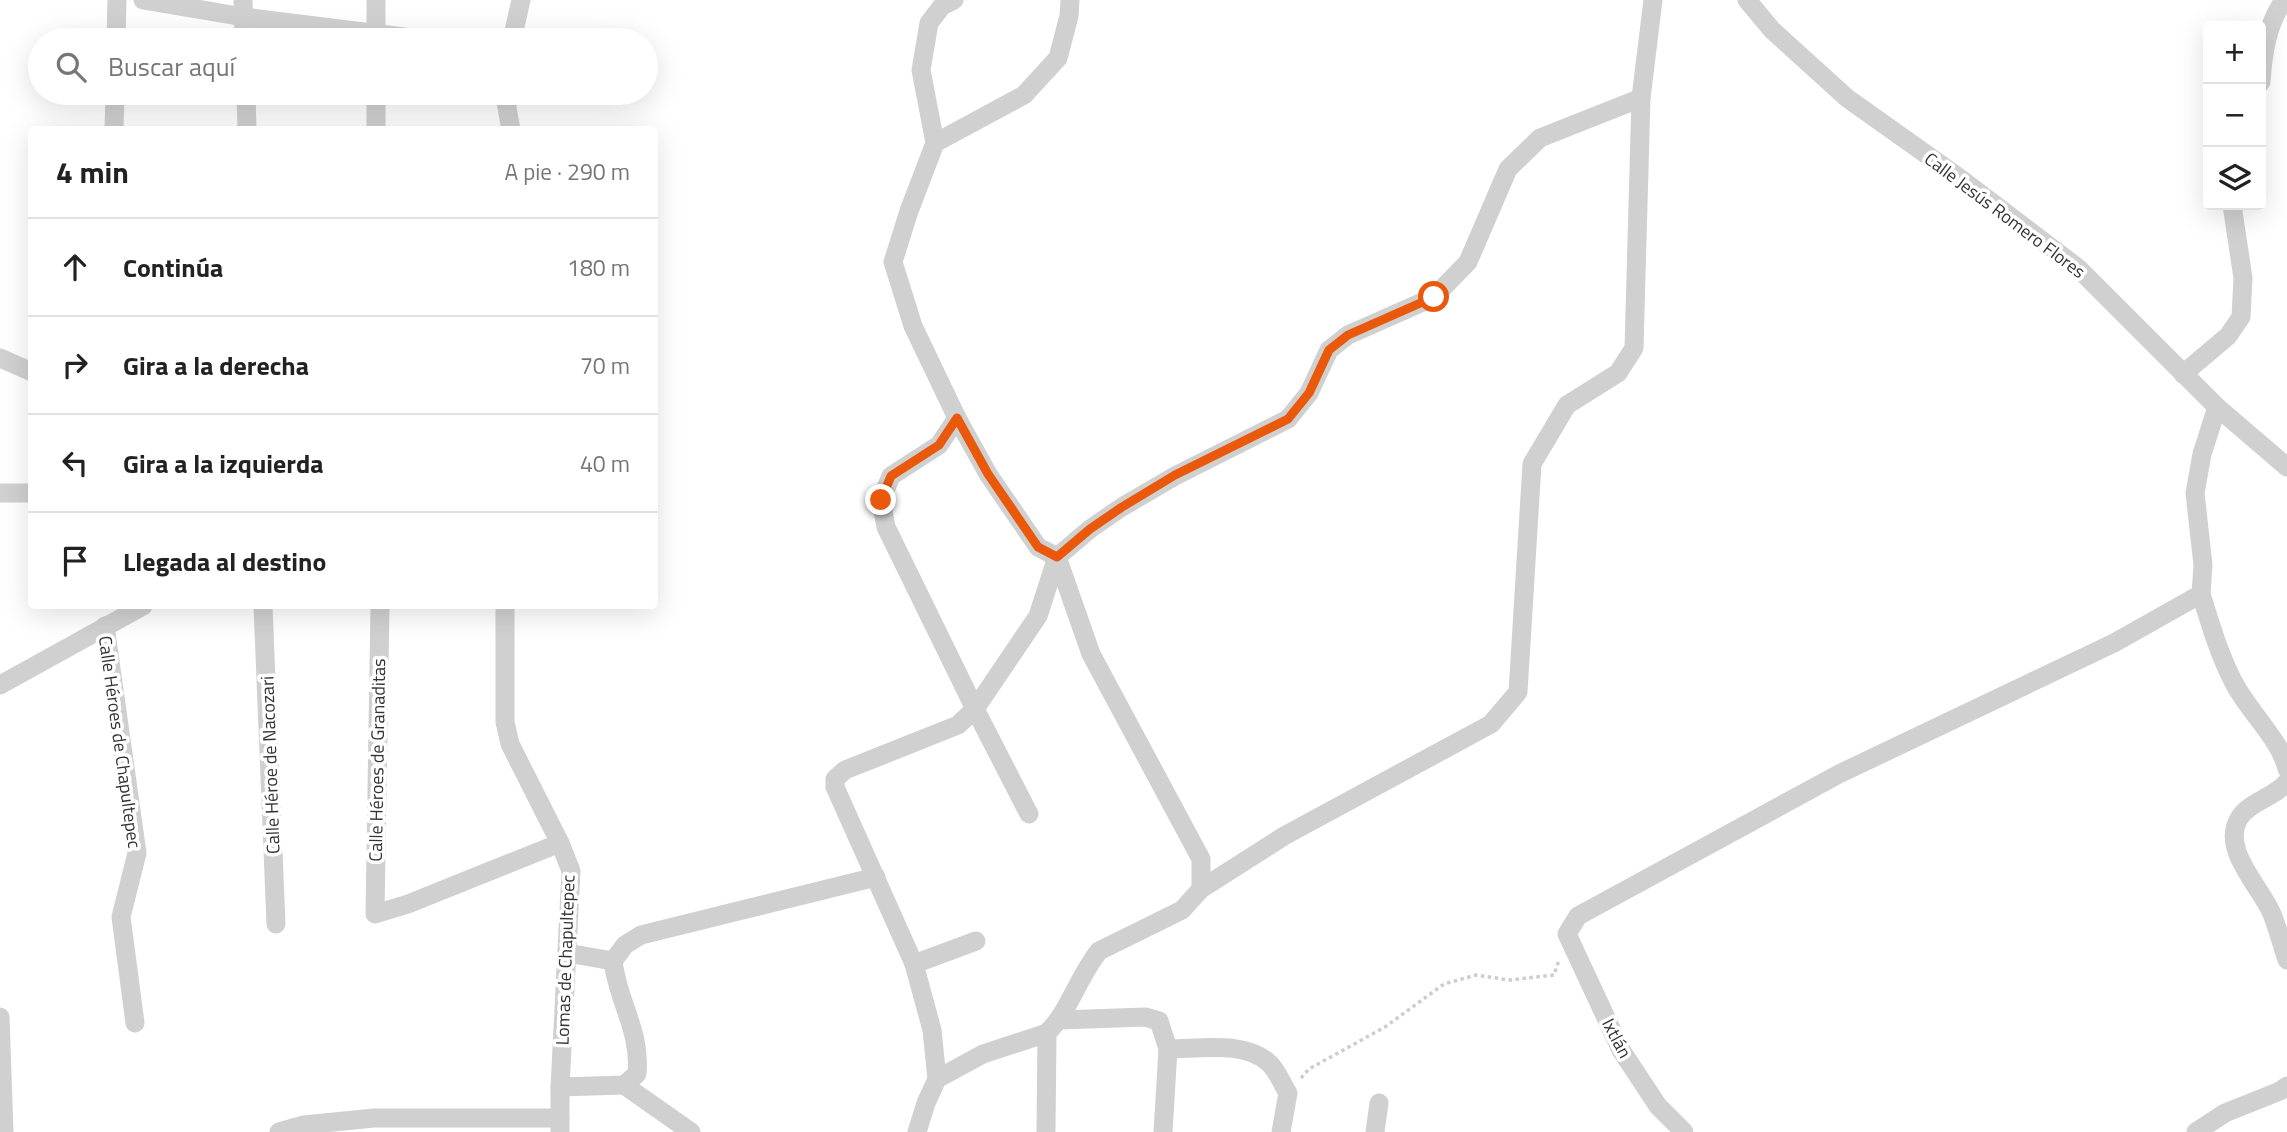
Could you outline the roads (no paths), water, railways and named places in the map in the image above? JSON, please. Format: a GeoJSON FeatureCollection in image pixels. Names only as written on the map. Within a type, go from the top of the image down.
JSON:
{"type":"FeatureCollection","features":[{"type":"Feature","properties":{"kind":"street"},"geometry":{"type":"LineString","coordinates":[[116,28],[117,0]]}},
{"type":"Feature","properties":{"kind":"street"},"geometry":{"type":"LineString","coordinates":[[143,0],[243,9],[333,28]]}},
{"type":"Feature","properties":{"kind":"street"},"geometry":{"type":"LineString","coordinates":[[376,0],[376,28]]}},
{"type":"Feature","properties":{"kind":"street"},"geometry":{"type":"LineString","coordinates":[[515,28],[522,0]]}},
{"type":"Feature","properties":{"kind":"street"},"geometry":{"type":"LineString","coordinates":[[954,0],[942,6],[929,23],[921,70],[936,143],[893,261],[913,326],[957,418],[988,474],[1038,547],[1057,557],[1091,654],[1201,859],[1201,889]]}},
{"type":"Feature","properties":{"kind":"street"},"geometry":{"type":"LineString","coordinates":[[936,143],[1024,95],[1058,58],[1069,16],[1070,0]]}},
{"type":"Feature","properties":{"kind":"street"},"geometry":{"type":"LineString","coordinates":[[1046,1132],[1053,1027],[1089,963],[1099,951],[1182,910],[1201,889],[1283,836],[1491,724],[1518,692],[1532,464],[1567,405],[1618,373],[1634,348],[1641,98],[1653,0]]}},
{"type":"Feature","properties":{"kind":"street","name":"Calle Jesús Romero Flores"},"geometry":{"type":"LineString","coordinates":[[1747,0],[1772,30],[1847,98],[1961,178],[2078,268],[2217,407],[2287,467]]}},
{"type":"Feature","properties":{"kind":"street"},"geometry":{"type":"LineString","coordinates":[[2266,41],[2274,14],[2284,0]]}},
{"type":"Feature","properties":{"kind":"street"},"geometry":{"type":"LineString","coordinates":[[243,9],[244,28]]}},
{"type":"Feature","properties":{"kind":"street"},"geometry":{"type":"LineString","coordinates":[[918,1132],[936,1079],[932,1030],[914,964],[835,787],[835,779],[845,770],[958,726],[975,709],[1038,616],[1057,557],[1090,529],[1175,475],[1288,419],[1309,393],[1329,350],[1348,335],[1434,297],[1468,262],[1508,169],[1540,138],[1641,98]]}},
{"type":"Feature","properties":{"kind":"street"},"geometry":{"type":"LineString","coordinates":[[114,126],[115,105]]}},
{"type":"Feature","properties":{"kind":"street"},"geometry":{"type":"LineString","coordinates":[[246,105],[247,126]]}},
{"type":"Feature","properties":{"kind":"street"},"geometry":{"type":"LineString","coordinates":[[376,105],[376,126]]}},
{"type":"Feature","properties":{"kind":"street"},"geometry":{"type":"LineString","coordinates":[[507,105],[510,126]]}},
{"type":"Feature","properties":{"kind":"street"},"geometry":{"type":"LineString","coordinates":[[2183,374],[2228,336],[2241,317],[2243,278],[2233,210]]}},
{"type":"Feature","properties":{"kind":"street"},"geometry":{"type":"LineString","coordinates":[[0,358],[28,370]]}},
{"type":"Feature","properties":{"kind":"street"},"geometry":{"type":"LineString","coordinates":[[2217,407],[2202,454],[2195,493],[2203,565],[2201,594],[2232,681],[2280,750],[2287,769]]}},
{"type":"Feature","properties":{"kind":"street"},"geometry":{"type":"LineString","coordinates":[[957,418],[939,445],[891,476],[881,500],[886,527],[1030,814]]}},
{"type":"Feature","properties":{"kind":"street"},"geometry":{"type":"LineString","coordinates":[[0,493],[28,493]]}},
{"type":"Feature","properties":{"kind":"street","name":"Ixtlán"},"geometry":{"type":"LineString","coordinates":[[1684,1132],[1658,1106],[1621,1050],[1567,934],[1578,916],[1839,774],[2114,643],[2201,594]]}},
{"type":"Feature","properties":{"kind":"street"},"geometry":{"type":"LineString","coordinates":[[0,685],[137,609]]}},
{"type":"Feature","properties":{"kind":"street","name":"Calle Héroe de Nacozari"},"geometry":{"type":"LineString","coordinates":[[263,609],[276,924]]}},
{"type":"Feature","properties":{"kind":"street","name":"Calle Héroes de Granaditas"},"geometry":{"type":"LineString","coordinates":[[380,609],[374,914],[408,904],[560,843]]}},
{"type":"Feature","properties":{"kind":"street","name":"Lomas de Chapultepec"},"geometry":{"type":"LineString","coordinates":[[505,609],[505,722],[515,755],[560,843],[571,871],[560,1125]]}},
{"type":"Feature","properties":{"kind":"street","name":"Calle Héroes de Chapultepec"},"geometry":{"type":"LineString","coordinates":[[105,626],[137,853],[121,917],[135,1023]]}},
{"type":"Feature","properties":{"kind":"street"},"geometry":{"type":"LineString","coordinates":[[2287,782],[2280,790],[2242,813],[2236,823],[2235,845],[2245,871],[2272,912],[2287,960]]}},
{"type":"Feature","properties":{"kind":"street"},"geometry":{"type":"LineString","coordinates":[[624,1085],[637,1074],[639,1055],[637,1041],[614,975],[613,961],[625,944],[641,935],[876,877]]}},
{"type":"Feature","properties":{"kind":"street"},"geometry":{"type":"LineString","coordinates":[[914,964],[976,941]]}},
{"type":"Feature","properties":{"kind":"street"},"geometry":{"type":"LineString","coordinates":[[567,953],[613,961]]}},
{"type":"Feature","properties":{"kind":"street"},"geometry":{"type":"LineString","coordinates":[[0,1017],[4,1132]]}},
{"type":"Feature","properties":{"kind":"street"},"geometry":{"type":"LineString","coordinates":[[936,1079],[983,1054],[1053,1027],[1145,1017],[1159,1021],[1168,1049],[1163,1132]]}},
{"type":"Feature","properties":{"kind":"street"},"geometry":{"type":"LineString","coordinates":[[1168,1049],[1236,1049],[1256,1054],[1271,1065],[1288,1093],[1281,1132]]}},
{"type":"Feature","properties":{"kind":"street"},"geometry":{"type":"LineString","coordinates":[[560,1087],[624,1085],[691,1132]]}},
{"type":"Feature","properties":{"kind":"street"},"geometry":{"type":"LineString","coordinates":[[2196,1132],[2225,1113],[2287,1086]]}},
{"type":"Feature","properties":{"kind":"street"},"geometry":{"type":"LineString","coordinates":[[1376,1132],[1379,1103]]}},
{"type":"Feature","properties":{"kind":"street"},"geometry":{"type":"LineString","coordinates":[[279,1132],[304,1125],[560,1125]]}}]}
